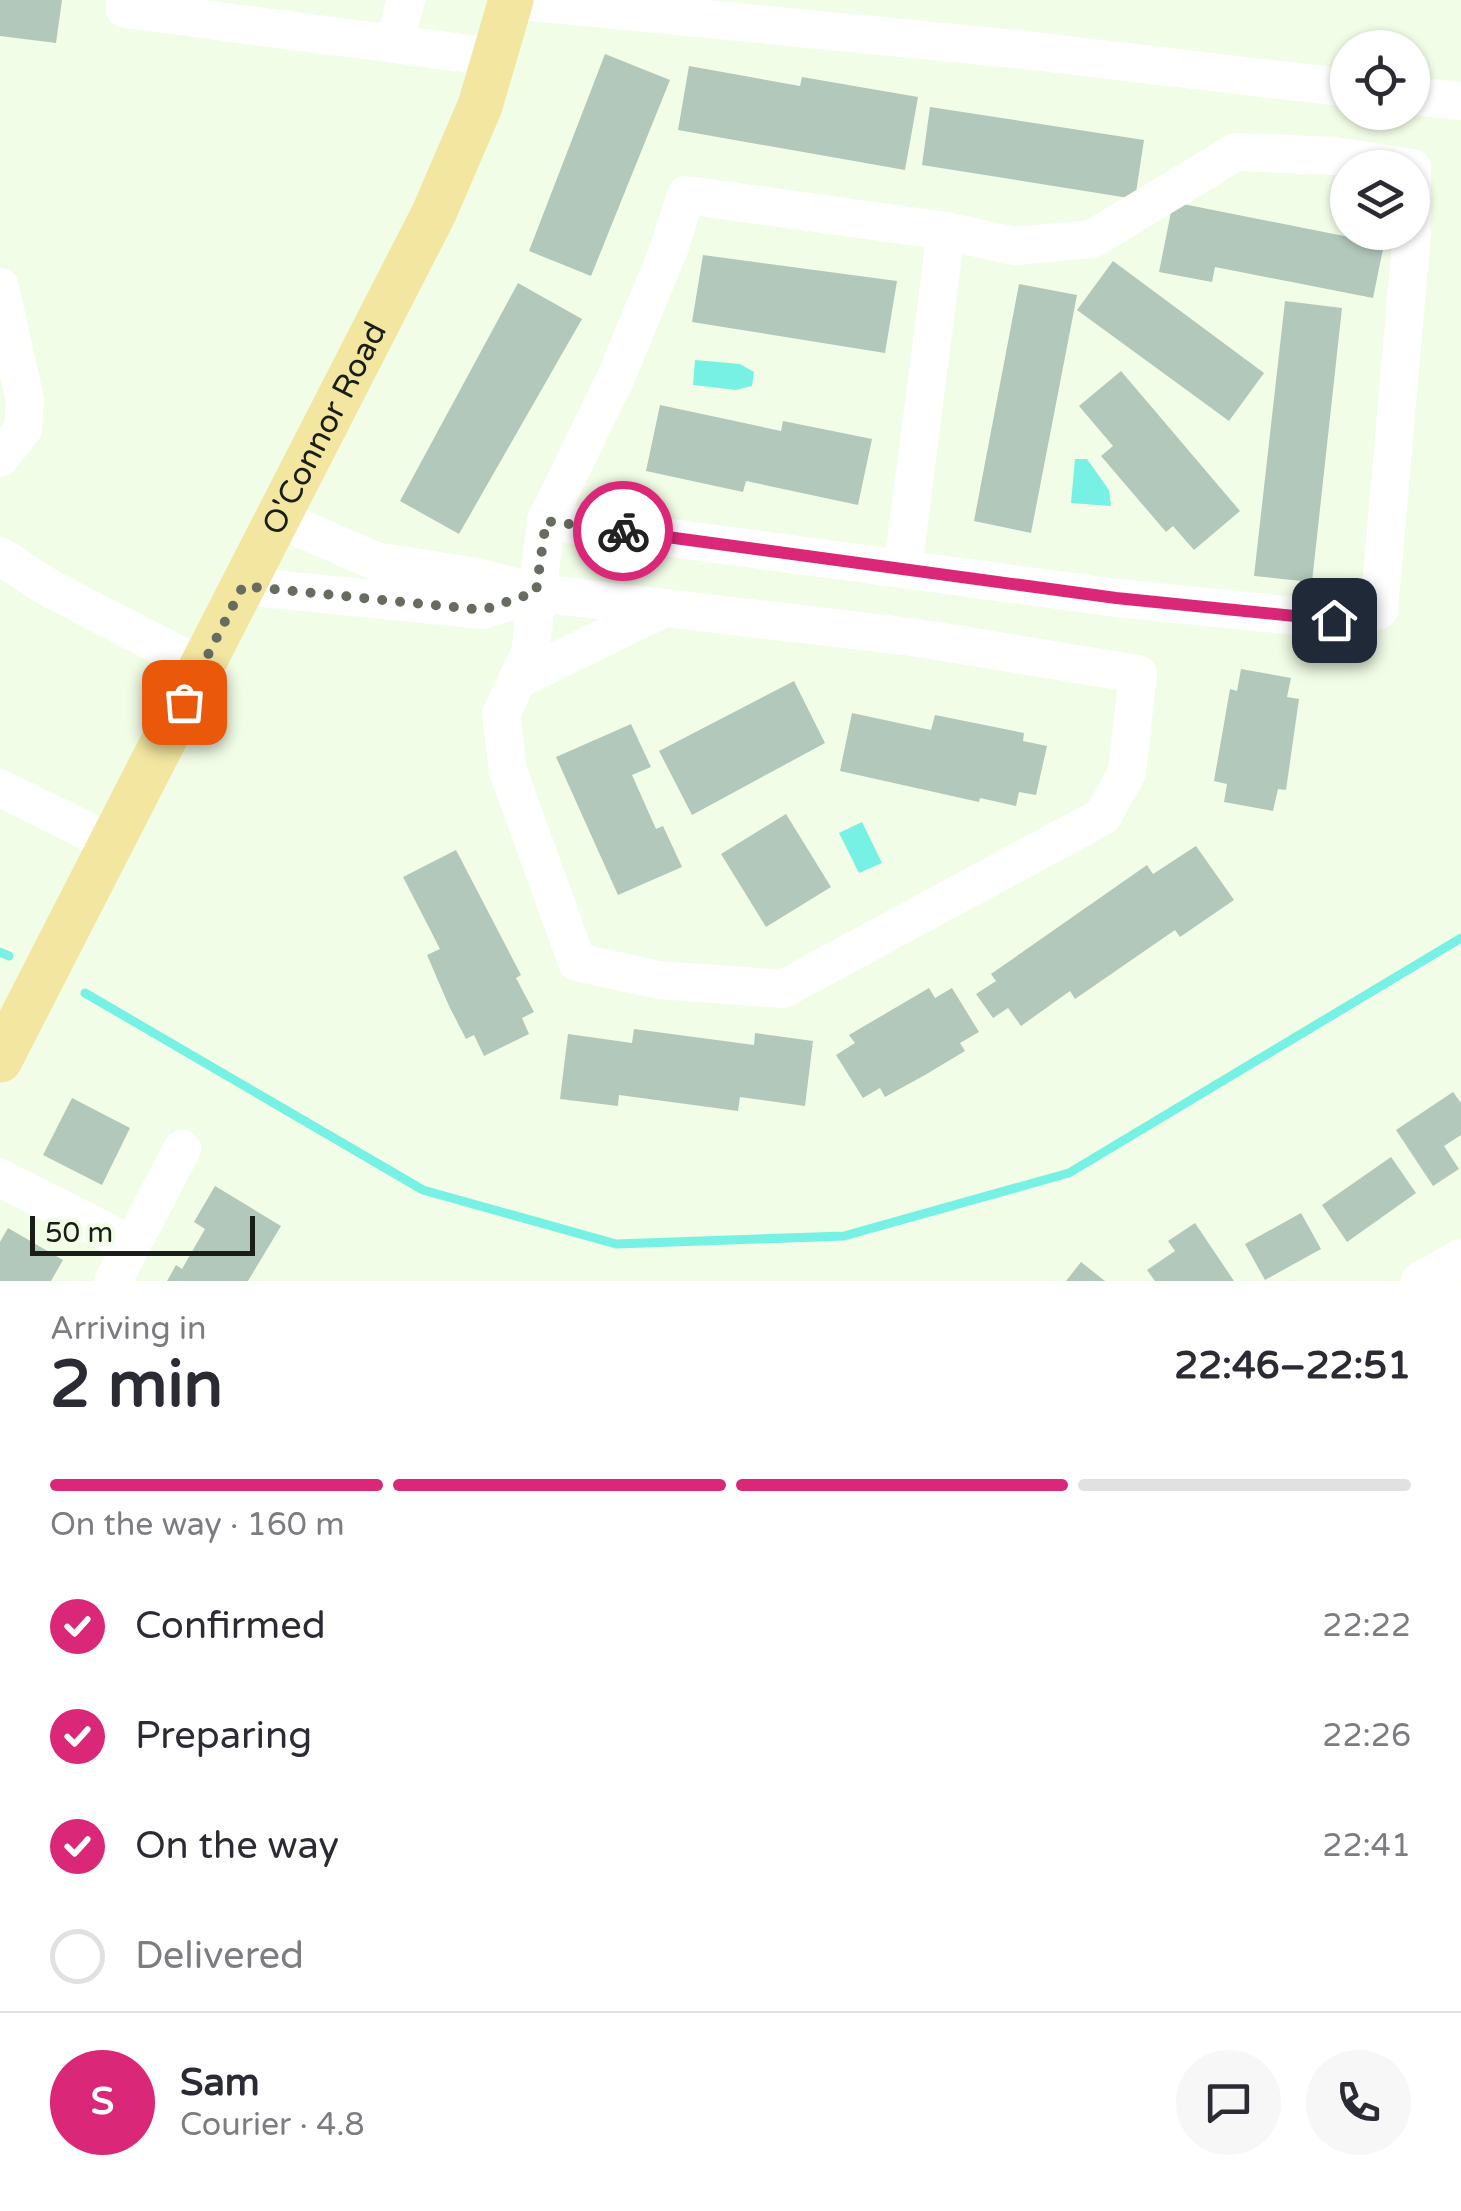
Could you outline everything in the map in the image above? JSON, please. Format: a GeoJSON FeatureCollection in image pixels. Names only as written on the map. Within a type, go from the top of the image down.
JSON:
{"type":"FeatureCollection","features":[{"type":"Feature","properties":{"kind":"main road","name":"O'Connor Road"},"geometry":{"type":"LineString","coordinates":[[0,1060],[434,214],[480,106],[512,0]]}},
{"type":"Feature","properties":{"kind":"street"},"geometry":{"type":"LineString","coordinates":[[126,0],[126,9],[494,57]]}},
{"type":"Feature","properties":{"kind":"street"},"geometry":{"type":"LineString","coordinates":[[394,44],[406,0]]}},
{"type":"Feature","properties":{"kind":"street"},"geometry":{"type":"LineString","coordinates":[[512,0],[699,10],[1330,86]]}},
{"type":"Feature","properties":{"kind":"street"},"geometry":{"type":"LineString","coordinates":[[1430,97],[1461,100]]}},
{"type":"Feature","properties":{"kind":"street"},"geometry":{"type":"LineString","coordinates":[[277,518],[375,561],[477,577],[536,592],[912,637],[1138,674],[1127,772],[1103,816],[782,989],[659,980],[577,962],[508,771],[502,714],[530,653],[536,592],[546,521],[616,377],[669,248],[686,195],[946,231],[1014,246],[1092,240],[1236,152],[1330,156]]}},
{"type":"Feature","properties":{"kind":"street"},"geometry":{"type":"LineString","coordinates":[[903,566],[946,231]]}},
{"type":"Feature","properties":{"kind":"street"},"geometry":{"type":"LineString","coordinates":[[546,521],[903,566],[1116,598],[1334,620],[1379,610],[1410,250]]}},
{"type":"Feature","properties":{"kind":"street"},"geometry":{"type":"LineString","coordinates":[[0,287],[25,400],[23,430],[0,458]]}},
{"type":"Feature","properties":{"kind":"street"},"geometry":{"type":"LineString","coordinates":[[3,569],[202,667]]}},
{"type":"Feature","properties":{"kind":"street"},"geometry":{"type":"LineString","coordinates":[[243,586],[483,610],[536,592]]}},
{"type":"Feature","properties":{"kind":"street"},"geometry":{"type":"LineString","coordinates":[[517,680],[665,608]]}},
{"type":"Feature","properties":{"kind":"street"},"geometry":{"type":"LineString","coordinates":[[0,788],[112,843]]}},
{"type":"Feature","properties":{"kind":"street"},"geometry":{"type":"LineString","coordinates":[[114,1281],[182,1149]]}},
{"type":"Feature","properties":{"kind":"street"},"geometry":{"type":"LineString","coordinates":[[0,1178],[132,1246]]}},
{"type":"Feature","properties":{"kind":"street"},"geometry":{"type":"LineString","coordinates":[[1420,1281],[1461,1258]]}},
{"type":"Feature","properties":{"kind":"water"},"geometry":{"type":"Polygon","coordinates":[[[695,360],[740,364],[754,372],[752,386],[736,390],[693,385],[695,360]]]}},
{"type":"Feature","properties":{"kind":"water"},"geometry":{"type":"Polygon","coordinates":[[[1075,459],[1087,459],[1109,490],[1111,506],[1071,503],[1075,459]]]}},
{"type":"Feature","properties":{"kind":"water"},"geometry":{"type":"Polygon","coordinates":[[[862,822],[882,863],[859,873],[839,833],[862,822]]]}},
{"type":"Feature","properties":{"kind":"building"},"geometry":{"type":"Polygon","coordinates":[[[0,0],[62,0],[56,43],[0,36],[0,0]]]}},
{"type":"Feature","properties":{"kind":"building"},"geometry":{"type":"Polygon","coordinates":[[[605,54],[670,80],[591,276],[529,251],[605,54]]]}},
{"type":"Feature","properties":{"kind":"building"},"geometry":{"type":"Polygon","coordinates":[[[689,66],[800,86],[802,77],[918,97],[905,170],[678,130],[689,66]]]}},
{"type":"Feature","properties":{"kind":"building"},"geometry":{"type":"Polygon","coordinates":[[[930,107],[1144,140],[1135,199],[922,165],[930,107]]]}},
{"type":"Feature","properties":{"kind":"building"},"geometry":{"type":"Polygon","coordinates":[[[1173,202],[1330,233],[1330,250],[1383,250],[1373,298],[1215,267],[1212,282],[1159,272],[1173,202]]]}},
{"type":"Feature","properties":{"kind":"building"},"geometry":{"type":"Polygon","coordinates":[[[703,255],[897,281],[885,353],[692,322],[703,255]]]}},
{"type":"Feature","properties":{"kind":"building"},"geometry":{"type":"Polygon","coordinates":[[[1113,261],[1264,373],[1229,421],[1077,310],[1113,261]]]}},
{"type":"Feature","properties":{"kind":"building"},"geometry":{"type":"Polygon","coordinates":[[[518,283],[582,319],[459,534],[400,501],[518,283]]]}},
{"type":"Feature","properties":{"kind":"building"},"geometry":{"type":"Polygon","coordinates":[[[1019,284],[1077,295],[1031,533],[974,521],[1019,284]]]}},
{"type":"Feature","properties":{"kind":"building"},"geometry":{"type":"Polygon","coordinates":[[[1285,301],[1342,308],[1312,582],[1254,576],[1285,301]]]}},
{"type":"Feature","properties":{"kind":"building"},"geometry":{"type":"Polygon","coordinates":[[[1121,371],[1240,511],[1194,550],[1173,526],[1166,532],[1101,456],[1113,446],[1079,406],[1121,371]]]}},
{"type":"Feature","properties":{"kind":"building"},"geometry":{"type":"Polygon","coordinates":[[[660,405],[781,431],[783,421],[872,439],[858,505],[746,481],[743,492],[646,471],[660,405]]]}},
{"type":"Feature","properties":{"kind":"building"},"geometry":{"type":"Polygon","coordinates":[[[1241,669],[1291,678],[1287,697],[1299,699],[1286,790],[1278,789],[1273,811],[1224,802],[1227,784],[1214,781],[1230,689],[1237,691],[1241,669]]]}},
{"type":"Feature","properties":{"kind":"building"},"geometry":{"type":"Polygon","coordinates":[[[794,681],[825,743],[692,815],[659,751],[794,681]]]}},
{"type":"Feature","properties":{"kind":"building"},"geometry":{"type":"Polygon","coordinates":[[[852,713],[931,730],[935,715],[1024,733],[1023,741],[1047,746],[1036,795],[1019,792],[1016,806],[980,798],[979,802],[840,771],[852,713]]]}},
{"type":"Feature","properties":{"kind":"building"},"geometry":{"type":"Polygon","coordinates":[[[631,724],[651,767],[632,775],[656,829],[663,826],[682,867],[618,895],[556,757],[631,724]]]}},
{"type":"Feature","properties":{"kind":"building"},"geometry":{"type":"Polygon","coordinates":[[[786,814],[831,887],[766,927],[721,854],[786,814]]]}},
{"type":"Feature","properties":{"kind":"building"},"geometry":{"type":"Polygon","coordinates":[[[1196,846],[1234,900],[1180,937],[1175,930],[1075,999],[1070,991],[1021,1026],[1008,1008],[993,1018],[976,994],[996,981],[991,974],[1147,865],[1153,874],[1196,846]]]}},
{"type":"Feature","properties":{"kind":"building"},"geometry":{"type":"Polygon","coordinates":[[[456,850],[521,975],[516,978],[534,1012],[522,1018],[529,1034],[484,1056],[474,1035],[466,1039],[449,1006],[427,955],[440,949],[403,877],[456,850]]]}},
{"type":"Feature","properties":{"kind":"building"},"geometry":{"type":"Polygon","coordinates":[[[929,988],[935,998],[952,988],[979,1032],[960,1043],[965,1051],[925,1075],[885,1097],[880,1088],[863,1098],[836,1055],[855,1043],[849,1035],[929,988]]]}},
{"type":"Feature","properties":{"kind":"building"},"geometry":{"type":"Polygon","coordinates":[[[634,1029],[754,1045],[755,1033],[813,1041],[805,1106],[740,1097],[738,1111],[619,1095],[618,1106],[560,1099],[568,1034],[632,1043],[634,1029]]]}},
{"type":"Feature","properties":{"kind":"building"},"geometry":{"type":"Polygon","coordinates":[[[1453,1092],[1461,1103],[1461,1135],[1444,1146],[1459,1169],[1433,1186],[1396,1130],[1453,1092]]]}},
{"type":"Feature","properties":{"kind":"building"},"geometry":{"type":"Polygon","coordinates":[[[72,1098],[130,1128],[102,1185],[43,1155],[72,1098]]]}},
{"type":"Feature","properties":{"kind":"building"},"geometry":{"type":"Polygon","coordinates":[[[1391,1157],[1416,1193],[1347,1242],[1322,1205],[1391,1157]]]}},
{"type":"Feature","properties":{"kind":"building"},"geometry":{"type":"Polygon","coordinates":[[[215,1186],[281,1226],[248,1281],[167,1281],[176,1265],[182,1269],[205,1229],[194,1222],[215,1186]]]}},
{"type":"Feature","properties":{"kind":"building"},"geometry":{"type":"Polygon","coordinates":[[[1301,1213],[1321,1249],[1265,1280],[1245,1244],[1301,1213]]]}},
{"type":"Feature","properties":{"kind":"building"},"geometry":{"type":"Polygon","coordinates":[[[1195,1223],[1234,1281],[1155,1281],[1147,1270],[1175,1251],[1168,1241],[1195,1223]]]}},
{"type":"Feature","properties":{"kind":"building"},"geometry":{"type":"Polygon","coordinates":[[[8,1228],[63,1260],[51,1281],[0,1281],[0,1242],[8,1228]]]}},
{"type":"Feature","properties":{"kind":"building"},"geometry":{"type":"Polygon","coordinates":[[[1081,1262],[1105,1281],[1066,1281],[1081,1262]]]}},
{"type":"Feature","properties":{"kind":"waterway"},"geometry":{"type":"LineString","coordinates":[[85,993],[423,1190],[616,1244],[844,1236],[1069,1173],[1461,938]]}},
{"type":"Feature","properties":{"kind":"waterway"},"geometry":{"type":"LineString","coordinates":[[0,952],[9,956]]}},
{"type":"Feature","properties":{"kind":"way so far"},"geometry":{"type":"LineString","coordinates":[[184,702],[243,586],[483,610],[536,592],[546,521],[623,531]]}},
{"type":"Feature","properties":{"kind":"route"},"geometry":{"type":"LineString","coordinates":[[623,531],[903,566],[1116,598],[1334,620]]}}]}
